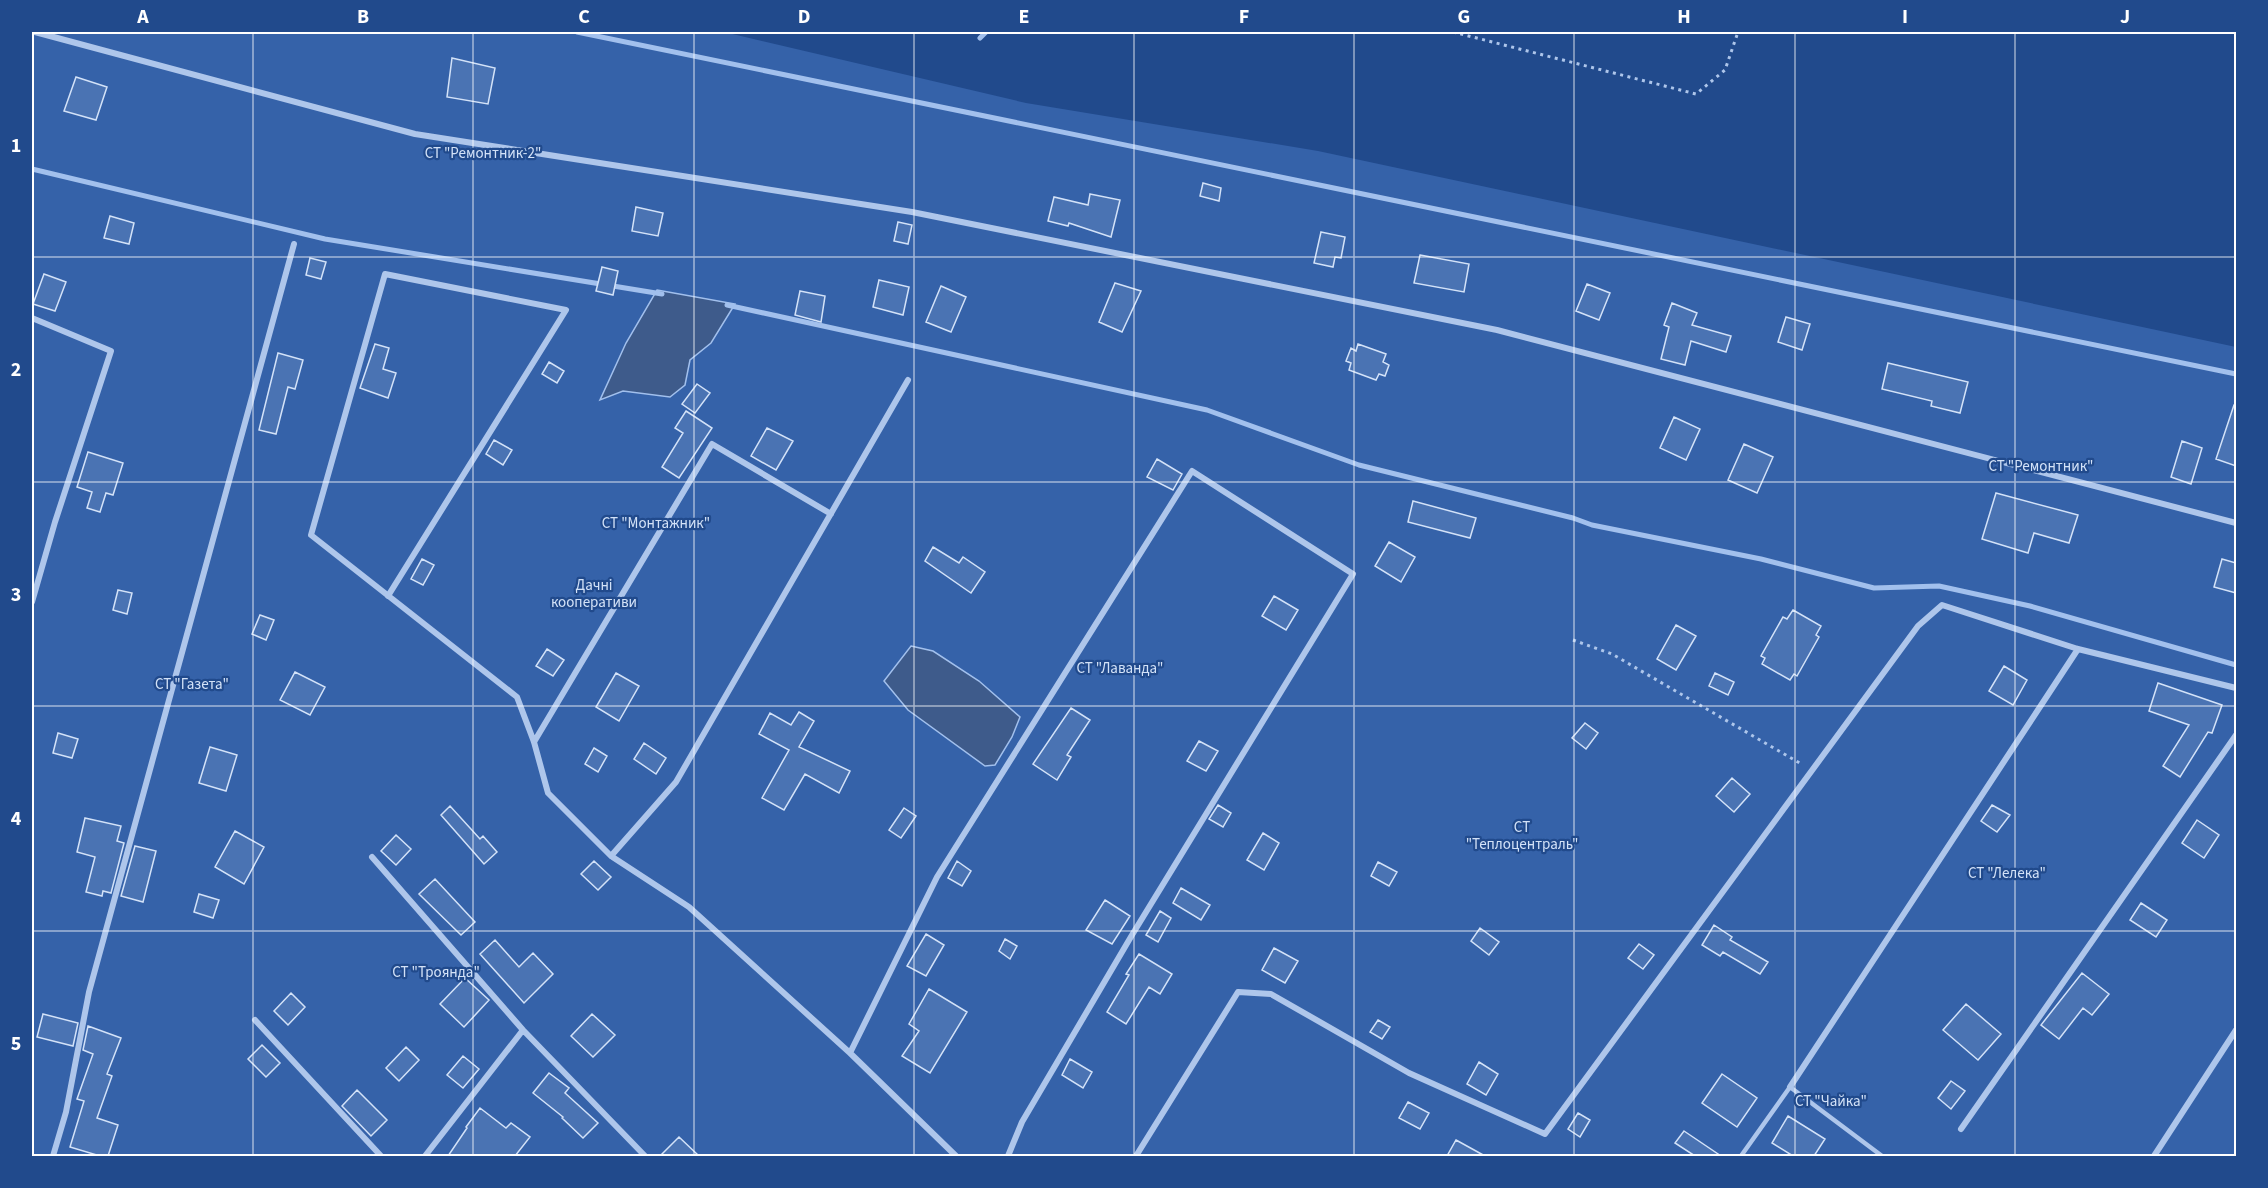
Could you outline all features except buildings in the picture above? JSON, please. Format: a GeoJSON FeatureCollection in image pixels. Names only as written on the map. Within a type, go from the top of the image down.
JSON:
{"type":"FeatureCollection","features":[{"type":"Feature","properties":{"kind":"street"},"geometry":{"type":"LineString","coordinates":[[35,32],[415,134],[912,212],[1497,330],[2236,522]]}},
{"type":"Feature","properties":{"kind":"street"},"geometry":{"type":"LineString","coordinates":[[52,1156],[66,1112],[89,992],[294,244]]}},
{"type":"Feature","properties":{"kind":"street"},"geometry":{"type":"LineString","coordinates":[[388,596],[566,310],[385,274],[310,535],[517,697],[534,742],[548,793],[611,856],[689,907],[850,1053],[956,1156]]}},
{"type":"Feature","properties":{"kind":"street"},"geometry":{"type":"LineString","coordinates":[[32,318],[111,351],[55,522],[32,602]]}},
{"type":"Feature","properties":{"kind":"street"},"geometry":{"type":"LineString","coordinates":[[611,856],[676,782],[908,380]]}},
{"type":"Feature","properties":{"kind":"street"},"geometry":{"type":"LineString","coordinates":[[534,742],[712,444],[831,514]]}},
{"type":"Feature","properties":{"kind":"street"},"geometry":{"type":"LineString","coordinates":[[850,1053],[937,877],[1192,471],[1353,574],[1132,934],[1022,1122],[1008,1156]]}},
{"type":"Feature","properties":{"kind":"street"},"geometry":{"type":"LineString","coordinates":[[1136,1156],[1238,992],[1271,994],[1409,1073],[1545,1134],[1918,626],[1942,605],[2078,649],[2236,688]]}},
{"type":"Feature","properties":{"kind":"street"},"geometry":{"type":"LineString","coordinates":[[1790,1087],[2078,649]]}},
{"type":"Feature","properties":{"kind":"street"},"geometry":{"type":"LineString","coordinates":[[1961,1129],[2236,735]]}},
{"type":"Feature","properties":{"kind":"street"},"geometry":{"type":"LineString","coordinates":[[372,857],[523,1030],[644,1156]]}},
{"type":"Feature","properties":{"kind":"street"},"geometry":{"type":"LineString","coordinates":[[255,1020],[381,1156]]}},
{"type":"Feature","properties":{"kind":"street"},"geometry":{"type":"LineString","coordinates":[[425,1156],[523,1030]]}},
{"type":"Feature","properties":{"kind":"street"},"geometry":{"type":"LineString","coordinates":[[2154,1156],[2236,1030]]}},
{"type":"Feature","properties":{"kind":"lane"},"geometry":{"type":"LineString","coordinates":[[1741,1156],[1790,1087],[1882,1156]]}},
{"type":"Feature","properties":{"kind":"path"},"geometry":{"type":"LineString","coordinates":[[1453,32],[1696,94],[1725,70],[1738,32]]}},
{"type":"Feature","properties":{"kind":"path"},"geometry":{"type":"LineString","coordinates":[[1573,640],[1612,654],[1813,770]]}},
{"type":"Feature","properties":{"kind":"green space","name":"Дачні кооперативи"},"geometry":{"type":"Polygon","coordinates":[[[32,32],[724,32],[1026,103],[1318,151],[2236,347],[2236,1156],[32,1156],[32,32]]]}},
{"type":"Feature","properties":{"kind":"shaded area"},"geometry":{"type":"Polygon","coordinates":[[[657,290],[735,304],[711,343],[690,360],[685,385],[670,397],[623,391],[600,400],[626,343],[657,290]]]}},
{"type":"Feature","properties":{"kind":"shaded area"},"geometry":{"type":"Polygon","coordinates":[[[911,646],[933,651],[979,681],[1020,717],[1012,737],[995,765],[985,766],[908,710],[884,681],[911,646]]]}},
{"type":"Feature","properties":{"kind":"waterway"},"geometry":{"type":"LineString","coordinates":[[577,32],[2236,374]]}},
{"type":"Feature","properties":{"kind":"waterway"},"geometry":{"type":"LineString","coordinates":[[980,38],[986,32]]}},
{"type":"Feature","properties":{"kind":"waterway"},"geometry":{"type":"LineString","coordinates":[[32,169],[325,239],[662,294]]}},
{"type":"Feature","properties":{"kind":"waterway"},"geometry":{"type":"LineString","coordinates":[[727,305],[1207,410],[1359,465],[1573,518],[1592,525],[1761,559],[1874,588],[1939,586],[2030,606],[2236,665]]}},
{"type":"Feature","properties":{"kind":"park label","name":"СТ \"Ремонтник-2\""},"geometry":{"type":"Point","coordinates":[483,153]}},
{"type":"Feature","properties":{"kind":"park label","name":"СТ \"Ремонтник\""},"geometry":{"type":"Point","coordinates":[2041,466]}},
{"type":"Feature","properties":{"kind":"park label","name":"СТ \"Монтажник\""},"geometry":{"type":"Point","coordinates":[656,523]}},
{"type":"Feature","properties":{"kind":"park label","name":"СТ \"Лаванда\""},"geometry":{"type":"Point","coordinates":[1120,668]}},
{"type":"Feature","properties":{"kind":"park label","name":"СТ \"Газета\""},"geometry":{"type":"Point","coordinates":[192,684]}},
{"type":"Feature","properties":{"kind":"park label","name":"СТ \"Теплоцентраль\""},"geometry":{"type":"Point","coordinates":[1522,836]}},
{"type":"Feature","properties":{"kind":"park label","name":"СТ \"Лелека\""},"geometry":{"type":"Point","coordinates":[2007,873]}},
{"type":"Feature","properties":{"kind":"park label","name":"СТ \"Троянда\""},"geometry":{"type":"Point","coordinates":[436,972]}},
{"type":"Feature","properties":{"kind":"park label","name":"СТ \"Чайка\""},"geometry":{"type":"Point","coordinates":[1831,1101]}}]}
